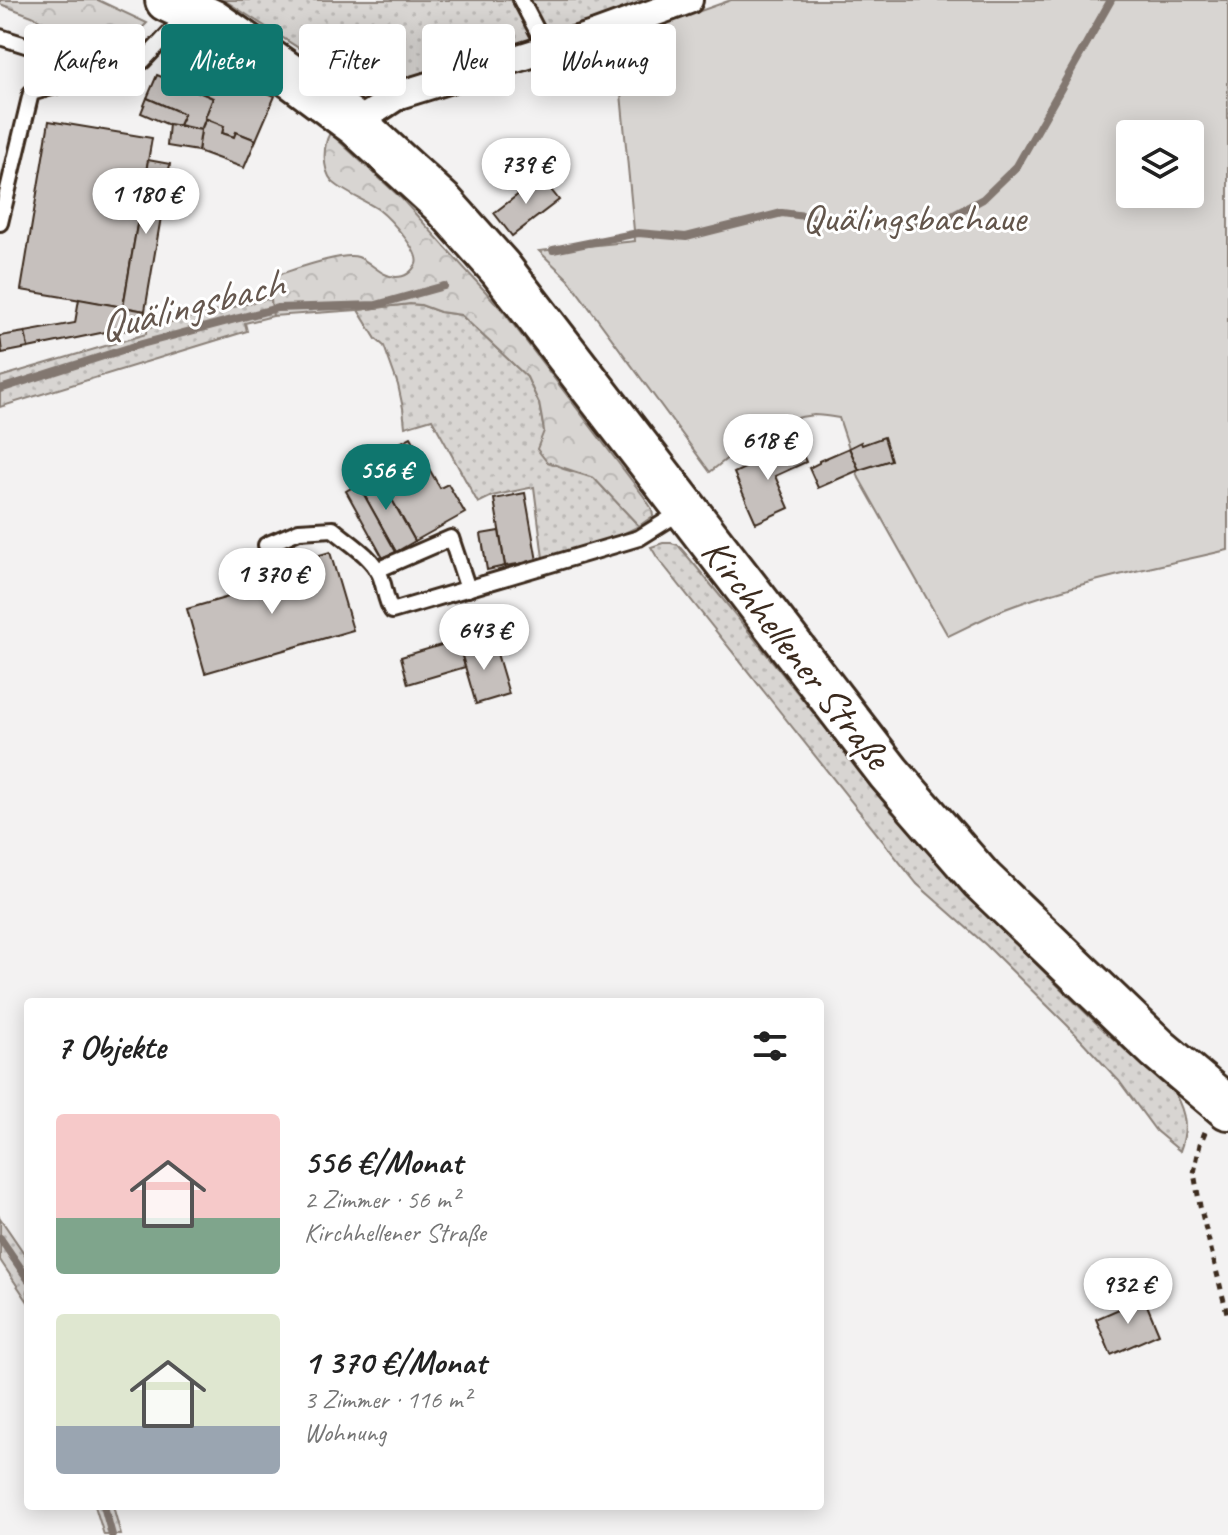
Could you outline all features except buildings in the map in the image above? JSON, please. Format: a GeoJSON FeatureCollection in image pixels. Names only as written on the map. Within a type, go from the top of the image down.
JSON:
{"type":"FeatureCollection","features":[{"type":"Feature","properties":{"kind":"main road","name":"Kirchhellener Straße"},"geometry":{"type":"LineString","coordinates":[[179,6],[212,21],[358,126],[443,204],[500,268],[889,773],[982,880],[1158,1049],[1224,1101]]}},
{"type":"Feature","properties":{"kind":"street"},"geometry":{"type":"LineString","coordinates":[[623,24],[689,0]]}},
{"type":"Feature","properties":{"kind":"street"},"geometry":{"type":"LineString","coordinates":[[358,126],[399,95],[531,55]]}},
{"type":"Feature","properties":{"kind":"lane"},"geometry":{"type":"LineString","coordinates":[[521,0],[533,24]]}},
{"type":"Feature","properties":{"kind":"lane"},"geometry":{"type":"LineString","coordinates":[[145,58],[179,6]]}},
{"type":"Feature","properties":{"kind":"lane"},"geometry":{"type":"LineString","coordinates":[[0,37],[24,45]]}},
{"type":"Feature","properties":{"kind":"lane"},"geometry":{"type":"LineString","coordinates":[[0,223],[30,96]]}},
{"type":"Feature","properties":{"kind":"lane"},"geometry":{"type":"LineString","coordinates":[[266,545],[299,531],[333,529],[377,570],[386,603],[392,611],[642,537],[686,509]]}},
{"type":"Feature","properties":{"kind":"lane"},"geometry":{"type":"LineString","coordinates":[[377,570],[451,538],[468,589]]}},
{"type":"Feature","properties":{"kind":"path"},"geometry":{"type":"LineString","coordinates":[[1224,1101],[1200,1144],[1194,1173],[1228,1317]]}},
{"type":"Feature","properties":{"kind":"green space"},"geometry":{"type":"Polygon","coordinates":[[[0,0],[98,0],[147,23],[47,24],[0,4],[0,0]]]}},
{"type":"Feature","properties":{"kind":"green space"},"geometry":{"type":"Polygon","coordinates":[[[224,0],[657,0],[586,24],[531,24],[531,43],[515,48],[515,24],[422,24],[422,80],[406,84],[406,24],[299,24],[299,48],[283,38],[283,24],[261,24],[224,0]]]}},
{"type":"Feature","properties":{"kind":"green space","name":"Quälingsbachaue"},"geometry":{"type":"Polygon","coordinates":[[[731,0],[1228,0],[1228,550],[1060,591],[1005,609],[948,636],[859,478],[839,418],[814,415],[785,422],[746,444],[710,472],[568,279],[539,251],[635,241],[621,96],[676,96],[676,24],[664,24],[731,0]]]}},
{"type":"Feature","properties":{"kind":"green space"},"geometry":{"type":"Polygon","coordinates":[[[330,133],[401,198],[503,311],[645,498],[653,516],[639,526],[594,478],[547,462],[537,449],[544,431],[539,403],[527,377],[461,315],[410,304],[273,316],[272,288],[280,274],[351,256],[363,259],[386,275],[396,277],[408,274],[416,264],[409,244],[384,214],[332,181],[326,170],[325,157],[330,133]]]}},
{"type":"Feature","properties":{"kind":"green space"},"geometry":{"type":"Polygon","coordinates":[[[271,298],[273,316],[245,323],[247,331],[0,407],[0,377],[146,334],[146,328],[271,298]]]}},
{"type":"Feature","properties":{"kind":"green space"},"geometry":{"type":"Polygon","coordinates":[[[410,304],[461,315],[527,377],[539,403],[544,431],[563,469],[594,478],[639,526],[621,535],[543,558],[534,487],[492,496],[478,503],[432,419],[405,427],[398,385],[384,346],[358,310],[410,304]]]}},
{"type":"Feature","properties":{"kind":"green space"},"geometry":{"type":"Polygon","coordinates":[[[663,543],[678,545],[855,764],[987,912],[1097,1024],[1175,1094],[1185,1122],[1180,1151],[1156,1131],[1119,1081],[1068,1026],[986,945],[917,884],[657,557],[651,547],[663,543]]]}},
{"type":"Feature","properties":{"kind":"green space"},"geometry":{"type":"Polygon","coordinates":[[[0,1218],[24,1253],[24,1296],[0,1260],[0,1218]]]}},
{"type":"Feature","properties":{"kind":"green space"},"geometry":{"type":"Polygon","coordinates":[[[96,1510],[114,1510],[121,1535],[104,1535],[96,1510]]]}},
{"type":"Feature","properties":{"kind":"waterway","name":"Quälingsbach"},"geometry":{"type":"LineString","coordinates":[[553,250],[638,233],[686,237],[782,213],[882,226],[941,222],[983,199],[1017,166],[1111,0]]}},
{"type":"Feature","properties":{"kind":"waterway","name":"Quälingsbach"},"geometry":{"type":"LineString","coordinates":[[0,389],[138,345],[277,308],[376,305],[444,286]]}},
{"type":"Feature","properties":{"kind":"waterway"},"geometry":{"type":"LineString","coordinates":[[0,1238],[24,1273]]}},
{"type":"Feature","properties":{"kind":"waterway"},"geometry":{"type":"LineString","coordinates":[[105,1510],[112,1535]]}}]}
